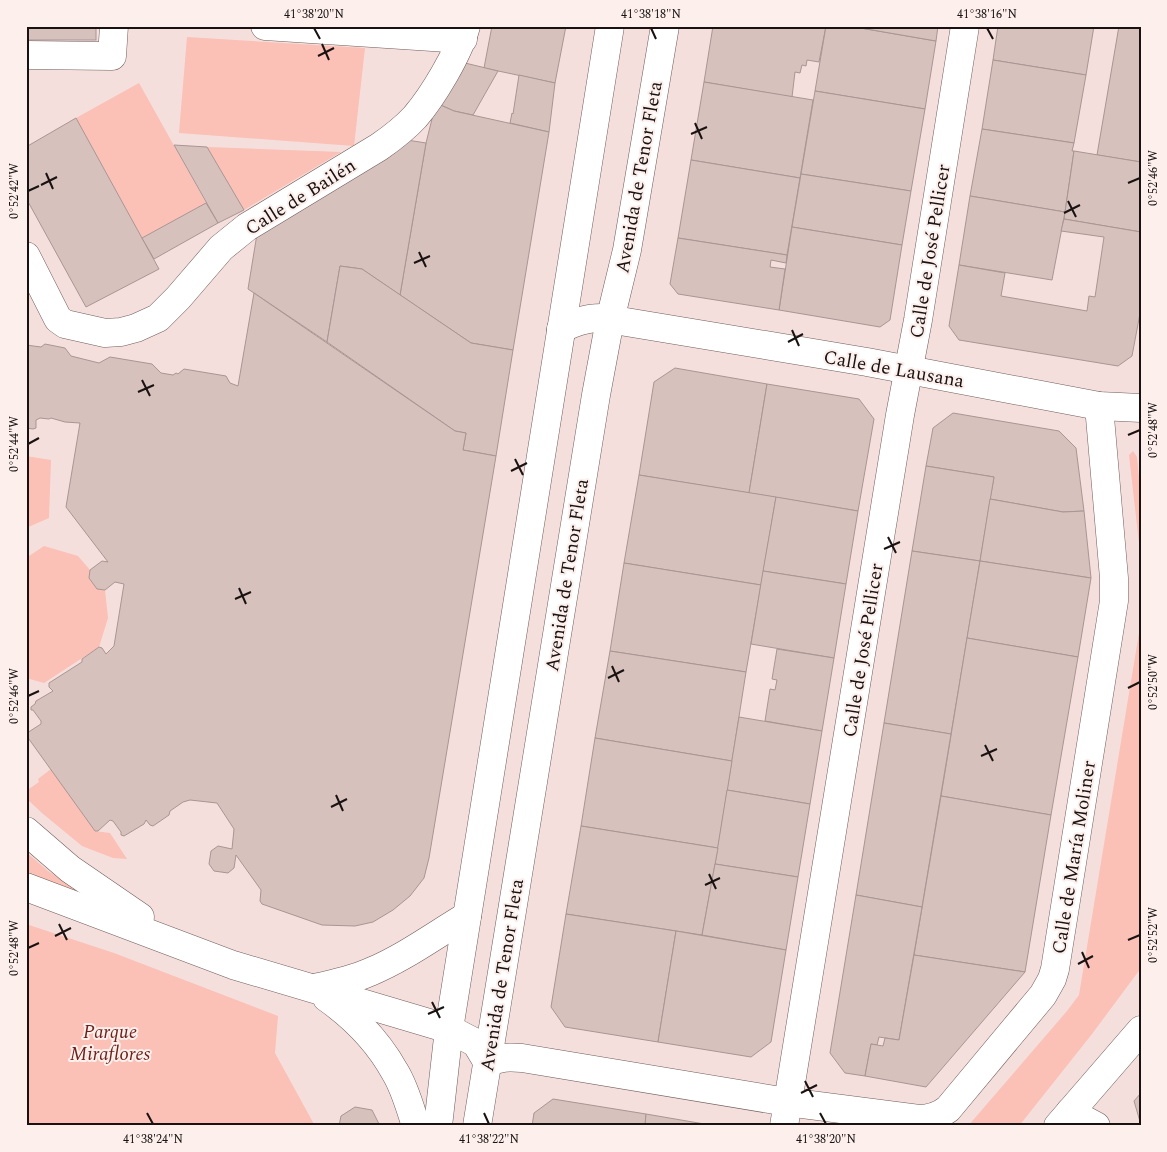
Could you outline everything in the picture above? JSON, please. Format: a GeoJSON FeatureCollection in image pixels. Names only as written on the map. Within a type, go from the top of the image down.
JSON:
{"type":"FeatureCollection","features":[{"type":"Feature","properties":{"kind":"street"},"geometry":{"type":"LineString","coordinates":[[26,55],[112,56],[114,26]]}},
{"type":"Feature","properties":{"kind":"street"},"geometry":{"type":"LineString","coordinates":[[265,26],[465,33]]}},
{"type":"Feature","properties":{"kind":"street"},"geometry":{"type":"LineString","coordinates":[[438,1126],[448,1029],[610,26]]}},
{"type":"Feature","properties":{"kind":"street","name":"Avenida de Tenor Fleta"},"geometry":{"type":"LineString","coordinates":[[477,1126],[596,395],[610,320],[627,250],[665,26]]}},
{"type":"Feature","properties":{"kind":"street","name":"Calle de José Pellicer"},"geometry":{"type":"LineString","coordinates":[[785,1114],[964,26]]}},
{"type":"Feature","properties":{"kind":"street","name":"Calle de Bailén"},"geometry":{"type":"LineString","coordinates":[[26,256],[58,319],[65,324],[105,333],[121,332],[136,328],[158,318],[232,238],[379,147],[399,132],[415,117],[431,94],[465,33]]}},
{"type":"Feature","properties":{"kind":"street","name":"Calle de Lausana"},"geometry":{"type":"LineString","coordinates":[[561,329],[575,321],[588,318],[610,320],[909,369],[1099,406],[1141,408]]}},
{"type":"Feature","properties":{"kind":"street","name":"Calle de María Moliner"},"geometry":{"type":"LineString","coordinates":[[488,1063],[506,1057],[522,1058],[785,1114],[929,1119],[940,1115],[948,1109],[1036,1002],[1052,979],[1114,601],[1114,578],[1099,406]]}},
{"type":"Feature","properties":{"kind":"street"},"geometry":{"type":"LineString","coordinates":[[26,831],[39,844],[84,879],[181,944]]}},
{"type":"Feature","properties":{"kind":"street"},"geometry":{"type":"LineString","coordinates":[[26,887],[233,965],[448,1029],[476,1043],[488,1063]]}},
{"type":"Feature","properties":{"kind":"street"},"geometry":{"type":"LineString","coordinates":[[314,988],[345,981],[370,972],[416,948],[467,916]]}},
{"type":"Feature","properties":{"kind":"street"},"geometry":{"type":"LineString","coordinates":[[314,988],[354,1019],[375,1042],[395,1072],[408,1100],[416,1126]]}},
{"type":"Feature","properties":{"kind":"street"},"geometry":{"type":"LineString","coordinates":[[1096,1126],[1064,1119],[1141,1030]]}},
{"type":"Feature","properties":{"kind":"green space"},"geometry":{"type":"Polygon","coordinates":[[[187,37],[365,48],[354,146],[179,133],[187,37]]]}},
{"type":"Feature","properties":{"kind":"green space"},"geometry":{"type":"Polygon","coordinates":[[[139,83],[206,203],[142,238],[76,118],[139,83]]]}},
{"type":"Feature","properties":{"kind":"green space"},"geometry":{"type":"Polygon","coordinates":[[[207,147],[341,152],[244,210],[207,147]]]}},
{"type":"Feature","properties":{"kind":"green space"},"geometry":{"type":"Polygon","coordinates":[[[1133,451],[1137,457],[1141,499],[1141,561],[1129,455],[1133,451]]]}},
{"type":"Feature","properties":{"kind":"green space"},"geometry":{"type":"Polygon","coordinates":[[[26,456],[51,460],[49,518],[26,528],[26,456]]]}},
{"type":"Feature","properties":{"kind":"green space"},"geometry":{"type":"Polygon","coordinates":[[[44,546],[78,556],[90,570],[89,578],[97,589],[105,590],[108,618],[99,647],[44,683],[26,678],[26,558],[44,546]]]}},
{"type":"Feature","properties":{"kind":"green space"},"geometry":{"type":"Polygon","coordinates":[[[1141,621],[1141,968],[1092,1034],[1019,1126],[968,1126],[1079,995],[1141,621]]]}},
{"type":"Feature","properties":{"kind":"green space"},"geometry":{"type":"Polygon","coordinates":[[[51,769],[95,831],[110,833],[127,859],[113,858],[82,846],[26,798],[26,791],[39,782],[38,779],[51,769]]]}},
{"type":"Feature","properties":{"kind":"green space"},"geometry":{"type":"Polygon","coordinates":[[[26,852],[48,871],[91,899],[26,876],[26,852]]]}},
{"type":"Feature","properties":{"kind":"green space","name":"Parque Miraflores"},"geometry":{"type":"Polygon","coordinates":[[[26,924],[114,953],[278,1016],[275,1053],[315,1126],[26,1126],[26,924]]]}},
{"type":"Feature","properties":{"kind":"building"},"geometry":{"type":"Polygon","coordinates":[[[26,26],[96,26],[96,40],[26,40],[26,26]]]}},
{"type":"Feature","properties":{"kind":"building"},"geometry":{"type":"Polygon","coordinates":[[[492,26],[566,26],[555,83],[484,68],[492,26]]]}},
{"type":"Feature","properties":{"kind":"building"},"geometry":{"type":"Polygon","coordinates":[[[713,26],[826,26],[819,62],[807,60],[806,66],[802,65],[800,73],[795,72],[792,97],[704,82],[713,26]]]}},
{"type":"Feature","properties":{"kind":"building"},"geometry":{"type":"Polygon","coordinates":[[[826,26],[849,26],[936,41],[925,109],[815,91],[826,26]]]}},
{"type":"Feature","properties":{"kind":"building"},"geometry":{"type":"Polygon","coordinates":[[[849,26],[938,26],[936,41],[849,26]]]}},
{"type":"Feature","properties":{"kind":"building"},"geometry":{"type":"Polygon","coordinates":[[[998,26],[1094,26],[1086,75],[993,60],[998,26]]]}},
{"type":"Feature","properties":{"kind":"building"},"geometry":{"type":"Polygon","coordinates":[[[1119,26],[1141,26],[1141,162],[1097,155],[1119,26]]]}},
{"type":"Feature","properties":{"kind":"building"},"geometry":{"type":"Polygon","coordinates":[[[993,60],[1086,75],[1074,143],[982,129],[993,60]]]}},
{"type":"Feature","properties":{"kind":"building"},"geometry":{"type":"Polygon","coordinates":[[[461,62],[498,71],[473,115],[454,111],[436,103],[461,62]]]}},
{"type":"Feature","properties":{"kind":"building"},"geometry":{"type":"Polygon","coordinates":[[[519,75],[555,83],[549,132],[510,123],[519,75]]]}},
{"type":"Feature","properties":{"kind":"building"},"geometry":{"type":"Polygon","coordinates":[[[704,82],[813,100],[800,178],[691,160],[704,82]]]}},
{"type":"Feature","properties":{"kind":"building"},"geometry":{"type":"Polygon","coordinates":[[[815,91],[925,109],[911,191],[801,174],[815,91]]]}},
{"type":"Feature","properties":{"kind":"building"},"geometry":{"type":"Polygon","coordinates":[[[436,103],[454,111],[549,132],[513,350],[471,343],[400,295],[426,143],[436,103]]]}},
{"type":"Feature","properties":{"kind":"building"},"geometry":{"type":"Polygon","coordinates":[[[76,118],[159,269],[86,307],[26,198],[26,147],[76,118]]]}},
{"type":"Feature","properties":{"kind":"building"},"geometry":{"type":"Polygon","coordinates":[[[982,129],[1074,143],[1065,212],[970,196],[982,129]]]}},
{"type":"Feature","properties":{"kind":"building"},"geometry":{"type":"Polygon","coordinates":[[[407,140],[426,143],[400,295],[362,269],[340,266],[327,342],[248,289],[257,234],[407,140]]]}},
{"type":"Feature","properties":{"kind":"building"},"geometry":{"type":"Polygon","coordinates":[[[174,145],[207,147],[244,210],[218,223],[174,145]]]}},
{"type":"Feature","properties":{"kind":"building"},"geometry":{"type":"Polygon","coordinates":[[[1074,151],[1141,162],[1141,232],[1064,219],[1074,151]]]}},
{"type":"Feature","properties":{"kind":"building"},"geometry":{"type":"Polygon","coordinates":[[[691,160],[800,178],[787,255],[678,238],[691,160]]]}},
{"type":"Feature","properties":{"kind":"building"},"geometry":{"type":"Polygon","coordinates":[[[801,174],[911,191],[902,245],[792,227],[801,174]]]}},
{"type":"Feature","properties":{"kind":"building"},"geometry":{"type":"Polygon","coordinates":[[[970,196],[1065,212],[1052,280],[959,265],[970,196]]]}},
{"type":"Feature","properties":{"kind":"building"},"geometry":{"type":"Polygon","coordinates":[[[206,203],[218,223],[154,259],[142,238],[206,203]]]}},
{"type":"Feature","properties":{"kind":"building"},"geometry":{"type":"Polygon","coordinates":[[[1064,219],[1141,232],[1141,308],[1132,356],[1118,366],[959,340],[949,326],[959,265],[1005,273],[1001,296],[1087,311],[1089,296],[1095,297],[1104,237],[1061,231],[1064,219]]]}},
{"type":"Feature","properties":{"kind":"building"},"geometry":{"type":"Polygon","coordinates":[[[792,227],[902,245],[890,320],[880,327],[779,310],[792,227]]]}},
{"type":"Feature","properties":{"kind":"building"},"geometry":{"type":"Polygon","coordinates":[[[678,238],[787,255],[786,263],[771,260],[770,267],[785,269],[779,310],[678,294],[670,284],[678,238]]]}},
{"type":"Feature","properties":{"kind":"building"},"geometry":{"type":"Polygon","coordinates":[[[340,266],[362,269],[471,343],[513,350],[496,456],[463,450],[466,433],[455,431],[327,342],[340,266]]]}},
{"type":"Feature","properties":{"kind":"building"},"geometry":{"type":"Polygon","coordinates":[[[254,293],[455,431],[466,433],[463,450],[496,456],[429,858],[424,878],[410,896],[393,910],[373,922],[355,926],[322,925],[262,904],[260,901],[261,890],[236,855],[234,868],[228,873],[214,871],[209,864],[211,851],[218,846],[232,849],[234,829],[217,803],[190,800],[183,802],[153,826],[146,820],[144,824],[124,836],[121,835],[113,821],[110,820],[98,831],[95,831],[26,735],[41,724],[41,721],[31,710],[31,707],[36,701],[53,691],[49,687],[49,683],[82,662],[82,659],[99,647],[106,654],[114,646],[124,584],[115,582],[105,590],[97,589],[89,578],[90,570],[102,561],[108,562],[66,507],[80,423],[40,418],[36,420],[36,428],[26,428],[26,345],[41,347],[45,344],[65,348],[71,356],[99,363],[110,357],[152,364],[161,373],[173,375],[178,374],[184,369],[226,376],[230,383],[238,386],[254,293]]]}},
{"type":"Feature","properties":{"kind":"building"},"geometry":{"type":"Polygon","coordinates":[[[675,368],[767,384],[749,493],[639,475],[654,382],[675,368]]]}},
{"type":"Feature","properties":{"kind":"building"},"geometry":{"type":"Polygon","coordinates":[[[767,384],[859,399],[874,419],[858,511],[749,493],[767,384]]]}},
{"type":"Feature","properties":{"kind":"building"},"geometry":{"type":"Polygon","coordinates":[[[953,413],[1059,431],[1076,448],[1084,511],[1063,512],[990,499],[994,477],[926,466],[933,428],[953,413]]]}},
{"type":"Feature","properties":{"kind":"building"},"geometry":{"type":"Polygon","coordinates":[[[926,466],[994,477],[980,561],[912,551],[926,466]]]}},
{"type":"Feature","properties":{"kind":"building"},"geometry":{"type":"Polygon","coordinates":[[[639,475],[776,497],[761,585],[624,563],[639,475]]]}},
{"type":"Feature","properties":{"kind":"building"},"geometry":{"type":"Polygon","coordinates":[[[776,497],[858,511],[846,584],[763,571],[776,497]]]}},
{"type":"Feature","properties":{"kind":"building"},"geometry":{"type":"Polygon","coordinates":[[[990,499],[1063,512],[1084,511],[1091,578],[980,561],[990,499]]]}},
{"type":"Feature","properties":{"kind":"building"},"geometry":{"type":"Polygon","coordinates":[[[912,551],[980,561],[951,734],[884,723],[912,551]]]}},
{"type":"Feature","properties":{"kind":"building"},"geometry":{"type":"Polygon","coordinates":[[[980,561],[1091,578],[1078,657],[967,638],[980,561]]]}},
{"type":"Feature","properties":{"kind":"building"},"geometry":{"type":"Polygon","coordinates":[[[624,563],[761,585],[746,672],[610,651],[624,563]]]}},
{"type":"Feature","properties":{"kind":"building"},"geometry":{"type":"Polygon","coordinates":[[[763,571],[846,584],[834,658],[751,644],[763,571]]]}},
{"type":"Feature","properties":{"kind":"building"},"geometry":{"type":"Polygon","coordinates":[[[967,638],[1078,657],[1051,815],[941,796],[967,638]]]}},
{"type":"Feature","properties":{"kind":"building"},"geometry":{"type":"Polygon","coordinates":[[[777,649],[834,658],[822,731],[765,721],[770,689],[775,690],[777,680],[772,679],[777,649]]]}},
{"type":"Feature","properties":{"kind":"building"},"geometry":{"type":"Polygon","coordinates":[[[610,651],[746,672],[732,761],[595,738],[610,651]]]}},
{"type":"Feature","properties":{"kind":"building"},"geometry":{"type":"Polygon","coordinates":[[[739,717],[822,731],[810,804],[727,790],[739,717]]]}},
{"type":"Feature","properties":{"kind":"building"},"geometry":{"type":"Polygon","coordinates":[[[884,723],[951,734],[922,907],[856,895],[884,723]]]}},
{"type":"Feature","properties":{"kind":"building"},"geometry":{"type":"Polygon","coordinates":[[[595,738],[732,761],[718,848],[581,826],[595,738]]]}},
{"type":"Feature","properties":{"kind":"building"},"geometry":{"type":"Polygon","coordinates":[[[727,790],[810,804],[798,877],[715,864],[727,790]]]}},
{"type":"Feature","properties":{"kind":"building"},"geometry":{"type":"Polygon","coordinates":[[[941,796],[1051,815],[1025,972],[914,955],[941,796]]]}},
{"type":"Feature","properties":{"kind":"building"},"geometry":{"type":"Polygon","coordinates":[[[581,826],[718,848],[702,935],[566,914],[581,826]]]}},
{"type":"Feature","properties":{"kind":"building"},"geometry":{"type":"Polygon","coordinates":[[[715,864],[798,877],[786,950],[702,935],[715,864]]]}},
{"type":"Feature","properties":{"kind":"building"},"geometry":{"type":"Polygon","coordinates":[[[856,895],[922,907],[899,1040],[879,1037],[877,1045],[871,1044],[865,1076],[845,1073],[830,1053],[856,895]]]}},
{"type":"Feature","properties":{"kind":"building"},"geometry":{"type":"Polygon","coordinates":[[[566,914],[676,931],[658,1042],[565,1027],[551,1007],[566,914]]]}},
{"type":"Feature","properties":{"kind":"building"},"geometry":{"type":"Polygon","coordinates":[[[676,931],[786,950],[771,1042],[751,1057],[658,1042],[676,931]]]}},
{"type":"Feature","properties":{"kind":"building"},"geometry":{"type":"Polygon","coordinates":[[[914,955],[1025,972],[926,1087],[865,1076],[871,1044],[883,1046],[885,1038],[899,1040],[914,955]]]}},
{"type":"Feature","properties":{"kind":"building"},"geometry":{"type":"Polygon","coordinates":[[[1141,1093],[1141,1125],[1134,1101],[1141,1093]]]}},
{"type":"Feature","properties":{"kind":"building"},"geometry":{"type":"Polygon","coordinates":[[[553,1099],[646,1114],[645,1126],[532,1126],[534,1113],[553,1099]]]}},
{"type":"Feature","properties":{"kind":"building"},"geometry":{"type":"Polygon","coordinates":[[[355,1107],[372,1110],[380,1126],[339,1126],[341,1116],[355,1107]]]}},
{"type":"Feature","properties":{"kind":"building"},"geometry":{"type":"Polygon","coordinates":[[[646,1114],[716,1126],[645,1126],[646,1114]]]}}]}
